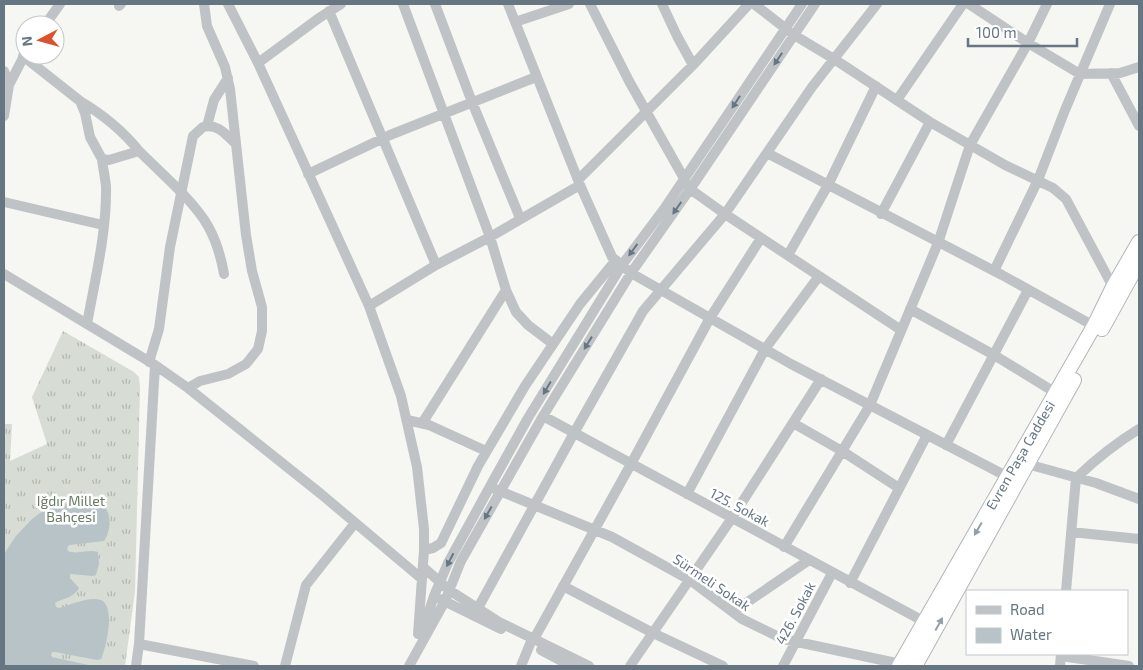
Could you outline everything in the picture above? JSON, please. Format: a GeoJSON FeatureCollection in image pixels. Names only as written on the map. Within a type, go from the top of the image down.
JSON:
{"type":"FeatureCollection","features":[{"type":"Feature","properties":{"kind":"highway","name":"Evren Paşa Caddesi"},"geometry":{"type":"LineString","coordinates":[[900,665],[1094,326],[1113,287],[1139,242]]}},
{"type":"Feature","properties":{"kind":"highway","name":"Evren Paşa Caddesi"},"geometry":{"type":"LineString","coordinates":[[916,666],[1139,262]]}},
{"type":"Feature","properties":{"kind":"street"},"geometry":{"type":"LineString","coordinates":[[52,15],[60,4]]}},
{"type":"Feature","properties":{"kind":"street"},"geometry":{"type":"LineString","coordinates":[[188,388],[207,378],[228,374],[241,368],[255,354],[261,340],[263,323],[262,307],[247,244],[228,78],[221,56],[206,26],[204,4]]}},
{"type":"Feature","properties":{"kind":"street"},"geometry":{"type":"LineString","coordinates":[[228,4],[258,63],[369,306],[401,396],[417,467],[424,529],[417,650]]}},
{"type":"Feature","properties":{"kind":"street"},"geometry":{"type":"LineString","coordinates":[[258,63],[340,4]]}},
{"type":"Feature","properties":{"kind":"street"},"geometry":{"type":"LineString","coordinates":[[402,4],[490,236],[506,290],[516,312],[528,325],[553,344]]}},
{"type":"Feature","properties":{"kind":"street"},"geometry":{"type":"LineString","coordinates":[[435,4],[472,102],[520,218]]}},
{"type":"Feature","properties":{"kind":"street"},"geometry":{"type":"LineString","coordinates":[[508,4],[579,182],[612,257],[631,273],[765,350],[1008,476]]}},
{"type":"Feature","properties":{"kind":"street"},"geometry":{"type":"LineString","coordinates":[[516,22],[568,4]]}},
{"type":"Feature","properties":{"kind":"street"},"geometry":{"type":"LineString","coordinates":[[590,4],[690,189],[901,330]]}},
{"type":"Feature","properties":{"kind":"street"},"geometry":{"type":"LineString","coordinates":[[662,4],[693,65]]}},
{"type":"Feature","properties":{"kind":"street"},"geometry":{"type":"LineString","coordinates":[[369,306],[436,264],[490,236],[579,182],[693,65],[749,4]]}},
{"type":"Feature","properties":{"kind":"street"},"geometry":{"type":"LineString","coordinates":[[754,4],[794,35],[930,122],[1005,165],[1038,180],[1066,199],[1113,287]]}},
{"type":"Feature","properties":{"kind":"street"},"geometry":{"type":"LineString","coordinates":[[424,550],[433,548],[441,543],[486,451],[525,386],[580,304],[619,262],[684,179],[802,4]]}},
{"type":"Feature","properties":{"kind":"street"},"geometry":{"type":"LineString","coordinates":[[409,666],[445,601],[461,561],[543,416],[631,273],[815,4]]}},
{"type":"Feature","properties":{"kind":"street"},"geometry":{"type":"LineString","coordinates":[[478,608],[643,311],[725,214],[812,87],[877,4]]}},
{"type":"Feature","properties":{"kind":"street"},"geometry":{"type":"LineString","coordinates":[[897,100],[963,4]]}},
{"type":"Feature","properties":{"kind":"street"},"geometry":{"type":"LineString","coordinates":[[969,4],[1028,44],[1080,74],[1120,73],[1139,67]]}},
{"type":"Feature","properties":{"kind":"street"},"geometry":{"type":"LineString","coordinates":[[784,546],[870,405],[938,243],[970,145],[1028,44],[1047,4]]}},
{"type":"Feature","properties":{"kind":"street"},"geometry":{"type":"LineString","coordinates":[[994,271],[1038,180],[1110,4]]}},
{"type":"Feature","properties":{"kind":"street"},"geometry":{"type":"LineString","coordinates":[[329,11],[436,264]]}},
{"type":"Feature","properties":{"kind":"street"},"geometry":{"type":"LineString","coordinates":[[4,116],[10,85],[19,65]]}},
{"type":"Feature","properties":{"kind":"street"},"geometry":{"type":"LineString","coordinates":[[36,65],[80,101],[94,109],[114,125],[181,192],[208,225],[220,254],[224,274]]}},
{"type":"Feature","properties":{"kind":"street"},"geometry":{"type":"LineString","coordinates":[[4,71],[10,85]]}},
{"type":"Feature","properties":{"kind":"street"},"geometry":{"type":"LineString","coordinates":[[1111,74],[1139,126]]}},
{"type":"Feature","properties":{"kind":"street"},"geometry":{"type":"LineString","coordinates":[[308,174],[382,138],[536,77]]}},
{"type":"Feature","properties":{"kind":"street"},"geometry":{"type":"LineString","coordinates":[[207,126],[214,100],[228,78]]}},
{"type":"Feature","properties":{"kind":"street"},"geometry":{"type":"LineString","coordinates":[[788,255],[828,185],[876,86]]}},
{"type":"Feature","properties":{"kind":"street"},"geometry":{"type":"LineString","coordinates":[[80,101],[85,113],[90,137],[102,159],[106,185],[103,225],[87,324]]}},
{"type":"Feature","properties":{"kind":"street"},"geometry":{"type":"LineString","coordinates":[[881,214],[930,122]]}},
{"type":"Feature","properties":{"kind":"street"},"geometry":{"type":"LineString","coordinates":[[136,666],[140,644],[152,364],[162,314],[170,247],[194,136],[199,129],[207,126],[219,128],[236,144]]}},
{"type":"Feature","properties":{"kind":"street"},"geometry":{"type":"LineString","coordinates":[[102,159],[109,160],[140,151]]}},
{"type":"Feature","properties":{"kind":"street"},"geometry":{"type":"LineString","coordinates":[[767,154],[994,271],[1094,326]]}},
{"type":"Feature","properties":{"kind":"street"},"geometry":{"type":"LineString","coordinates":[[4,202],[103,225]]}},
{"type":"Feature","properties":{"kind":"street"},"geometry":{"type":"LineString","coordinates":[[521,666],[532,642],[710,318],[761,238]]}},
{"type":"Feature","properties":{"kind":"street"},"geometry":{"type":"LineString","coordinates":[[417,650],[434,596],[448,563],[528,418],[619,262]]}},
{"type":"Feature","properties":{"kind":"street"},"geometry":{"type":"LineString","coordinates":[[4,274],[188,388],[356,523],[434,596],[532,642],[589,666]]}},
{"type":"Feature","properties":{"kind":"street"},"geometry":{"type":"LineString","coordinates":[[687,494],[765,350],[819,276]]}},
{"type":"Feature","properties":{"kind":"street"},"geometry":{"type":"LineString","coordinates":[[423,422],[506,290]]}},
{"type":"Feature","properties":{"kind":"street"},"geometry":{"type":"LineString","coordinates":[[946,445],[1028,290]]}},
{"type":"Feature","properties":{"kind":"street"},"geometry":{"type":"LineString","coordinates":[[910,309],[994,355],[1056,393]]}},
{"type":"Feature","properties":{"kind":"street"},"geometry":{"type":"LineString","coordinates":[[630,666],[732,518],[820,379]]}},
{"type":"Feature","properties":{"kind":"street","name":"125. Sokak"},"geometry":{"type":"LineString","coordinates":[[543,416],[925,622]]}},
{"type":"Feature","properties":{"kind":"street"},"geometry":{"type":"LineString","coordinates":[[407,420],[423,422],[486,451]]}},
{"type":"Feature","properties":{"kind":"street"},"geometry":{"type":"LineString","coordinates":[[793,423],[842,451],[900,488]]}},
{"type":"Feature","properties":{"kind":"street"},"geometry":{"type":"LineString","coordinates":[[1066,590],[1076,478],[1120,440],[1139,429]]}},
{"type":"Feature","properties":{"kind":"street"},"geometry":{"type":"LineString","coordinates":[[850,583],[927,434]]}},
{"type":"Feature","properties":{"kind":"street"},"geometry":{"type":"LineString","coordinates":[[1027,464],[1096,483],[1139,499]]}},
{"type":"Feature","properties":{"kind":"street","name":"Sürmeli Sokak"},"geometry":{"type":"LineString","coordinates":[[490,486],[612,537],[690,580],[742,619],[775,635],[900,665]]}},
{"type":"Feature","properties":{"kind":"street"},"geometry":{"type":"LineString","coordinates":[[285,666],[306,585],[356,523]]}},
{"type":"Feature","properties":{"kind":"street"},"geometry":{"type":"LineString","coordinates":[[1071,532],[1139,539]]}},
{"type":"Feature","properties":{"kind":"street"},"geometry":{"type":"LineString","coordinates":[[733,612],[809,560]]}},
{"type":"Feature","properties":{"kind":"street"},"geometry":{"type":"LineString","coordinates":[[423,567],[449,590],[571,666]]}},
{"type":"Feature","properties":{"kind":"street","name":"426. Sokak"},"geometry":{"type":"LineString","coordinates":[[782,666],[832,573]]}},
{"type":"Feature","properties":{"kind":"street"},"geometry":{"type":"LineString","coordinates":[[563,586],[653,633],[723,666]]}},
{"type":"Feature","properties":{"kind":"street"},"geometry":{"type":"LineString","coordinates":[[140,644],[216,663],[254,666]]}},
{"type":"Feature","properties":{"kind":"street"},"geometry":{"type":"LineString","coordinates":[[1061,659],[1130,666]]}},
{"type":"Feature","properties":{"kind":"green space","name":"Iğdır Millet Bahçesi"},"geometry":{"type":"Polygon","coordinates":[[[63,331],[134,372],[139,377],[135,591],[125,666],[4,666],[4,424],[12,424],[10,461],[47,444],[32,397],[63,331]]]}},
{"type":"Feature","properties":{"kind":"water"},"geometry":{"type":"Polygon","coordinates":[[[53,505],[103,505],[108,513],[110,522],[104,541],[69,545],[67,548],[71,552],[98,552],[99,564],[96,575],[70,574],[70,578],[79,588],[71,596],[55,603],[56,607],[59,608],[91,599],[101,600],[106,604],[109,619],[103,654],[101,659],[97,660],[55,652],[52,652],[51,655],[52,657],[93,666],[4,666],[4,554],[16,536],[32,519],[53,505]]]}}]}
